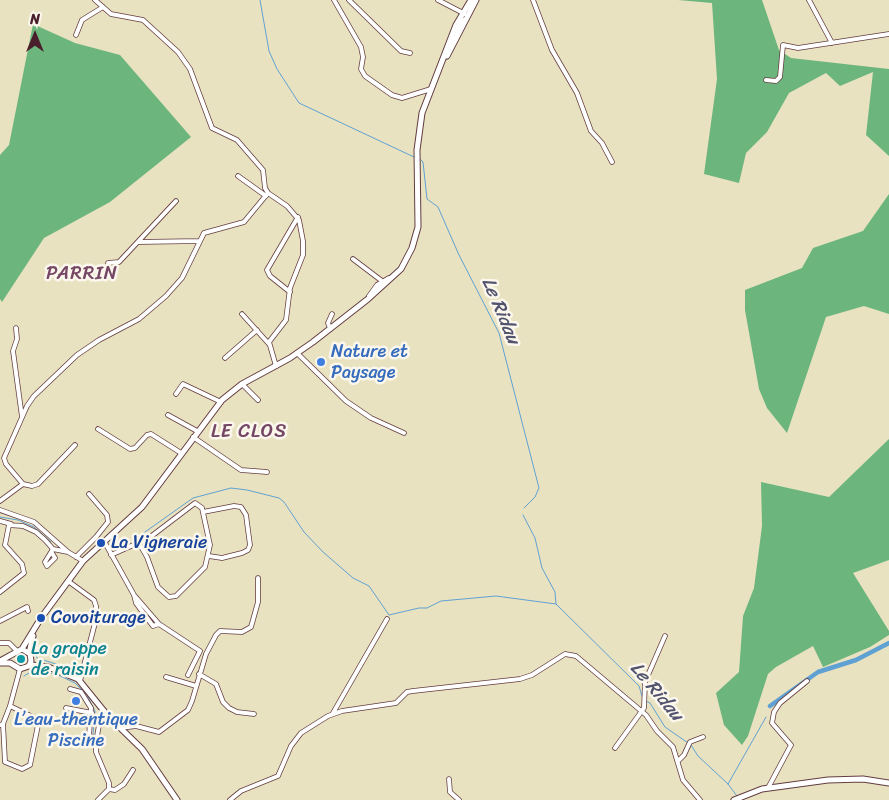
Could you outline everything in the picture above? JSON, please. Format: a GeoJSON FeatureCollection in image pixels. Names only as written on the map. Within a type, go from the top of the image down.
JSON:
{"type":"FeatureCollection","features":[{"type":"Feature","properties":{"kind":"main road"},"geometry":{"type":"LineString","coordinates":[[437,74],[471,0]]}},
{"type":"Feature","properties":{"kind":"main road"},"geometry":{"type":"LineString","coordinates":[[0,662],[22,649],[83,560],[142,507],[197,431],[221,402],[242,384],[297,353],[368,299],[394,277],[408,258],[419,216],[419,130],[437,74],[467,12],[476,0]]}},
{"type":"Feature","properties":{"kind":"main road"},"geometry":{"type":"LineString","coordinates":[[28,666],[34,630]]}},
{"type":"Feature","properties":{"kind":"main road"},"geometry":{"type":"LineString","coordinates":[[22,649],[48,667],[70,674],[80,681],[106,713],[142,749],[177,800]]}},
{"type":"Feature","properties":{"kind":"main road"},"geometry":{"type":"LineString","coordinates":[[13,665],[14,653]]}},
{"type":"Feature","properties":{"kind":"main road"},"geometry":{"type":"LineString","coordinates":[[0,662],[20,669],[28,666],[48,667]]}},
{"type":"Feature","properties":{"kind":"main road"},"geometry":{"type":"LineString","coordinates":[[737,799],[768,788],[828,780],[863,779],[889,784]]}},
{"type":"Feature","properties":{"kind":"street"},"geometry":{"type":"LineString","coordinates":[[95,0],[120,17],[142,20],[178,52],[190,69],[212,128],[237,140],[263,170],[267,194]]}},
{"type":"Feature","properties":{"kind":"street"},"geometry":{"type":"LineString","coordinates":[[334,0],[361,47],[363,57],[361,70],[365,76],[392,95],[402,98],[431,89]]}},
{"type":"Feature","properties":{"kind":"street"},"geometry":{"type":"LineString","coordinates":[[349,0],[400,50],[410,53]]}},
{"type":"Feature","properties":{"kind":"street"},"geometry":{"type":"LineString","coordinates":[[354,6],[359,0]]}},
{"type":"Feature","properties":{"kind":"street"},"geometry":{"type":"LineString","coordinates":[[438,0],[467,12]]}},
{"type":"Feature","properties":{"kind":"street"},"geometry":{"type":"LineString","coordinates":[[449,6],[451,0]]}},
{"type":"Feature","properties":{"kind":"street"},"geometry":{"type":"LineString","coordinates":[[533,0],[552,50],[577,93],[591,131],[604,146],[612,162]]}},
{"type":"Feature","properties":{"kind":"street"},"geometry":{"type":"LineString","coordinates":[[809,0],[832,43]]}},
{"type":"Feature","properties":{"kind":"street"},"geometry":{"type":"LineString","coordinates":[[76,35],[82,20],[103,7]]}},
{"type":"Feature","properties":{"kind":"street"},"geometry":{"type":"LineString","coordinates":[[766,80],[776,81],[780,77],[784,58],[783,46],[795,48],[889,34]]}},
{"type":"Feature","properties":{"kind":"street"},"geometry":{"type":"LineString","coordinates":[[238,176],[287,206],[298,217],[302,228],[303,252],[290,292],[286,320],[270,338],[269,344]]}},
{"type":"Feature","properties":{"kind":"street"},"geometry":{"type":"LineString","coordinates":[[75,446],[38,484],[32,486],[23,484],[4,460],[22,417],[34,396],[69,361],[99,340],[139,319],[166,296],[182,278],[199,241],[206,232],[246,221],[267,194]]}},
{"type":"Feature","properties":{"kind":"street"},"geometry":{"type":"LineString","coordinates":[[108,263],[117,263],[176,201]]}},
{"type":"Feature","properties":{"kind":"street"},"geometry":{"type":"LineString","coordinates":[[290,292],[270,276],[267,270],[298,217]]}},
{"type":"Feature","properties":{"kind":"street"},"geometry":{"type":"LineString","coordinates":[[138,242],[199,241]]}},
{"type":"Feature","properties":{"kind":"street"},"geometry":{"type":"LineString","coordinates":[[352,259],[382,281]]}},
{"type":"Feature","properties":{"kind":"street"},"geometry":{"type":"LineString","coordinates":[[368,299],[382,281],[394,277]]}},
{"type":"Feature","properties":{"kind":"street"},"geometry":{"type":"LineString","coordinates":[[242,314],[269,344],[276,366]]}},
{"type":"Feature","properties":{"kind":"street"},"geometry":{"type":"LineString","coordinates":[[330,328],[328,323],[332,314]]}},
{"type":"Feature","properties":{"kind":"street"},"geometry":{"type":"LineString","coordinates":[[16,328],[17,339],[13,351],[22,417]]}},
{"type":"Feature","properties":{"kind":"street"},"geometry":{"type":"LineString","coordinates":[[225,358],[257,330]]}},
{"type":"Feature","properties":{"kind":"street"},"geometry":{"type":"LineString","coordinates":[[297,353],[346,402],[371,418],[404,433]]}},
{"type":"Feature","properties":{"kind":"street"},"geometry":{"type":"LineString","coordinates":[[242,384],[258,400]]}},
{"type":"Feature","properties":{"kind":"street"},"geometry":{"type":"LineString","coordinates":[[176,394],[184,385],[221,402]]}},
{"type":"Feature","properties":{"kind":"street"},"geometry":{"type":"LineString","coordinates":[[168,415],[197,431]]}},
{"type":"Feature","properties":{"kind":"street"},"geometry":{"type":"LineString","coordinates":[[98,428],[130,449],[150,434],[181,454]]}},
{"type":"Feature","properties":{"kind":"street"},"geometry":{"type":"LineString","coordinates":[[193,437],[237,469],[267,472]]}},
{"type":"Feature","properties":{"kind":"street"},"geometry":{"type":"LineString","coordinates":[[0,501],[23,484]]}},
{"type":"Feature","properties":{"kind":"street"},"geometry":{"type":"LineString","coordinates":[[76,557],[96,538],[108,522],[107,515],[89,494]]}},
{"type":"Feature","properties":{"kind":"street"},"geometry":{"type":"LineString","coordinates":[[111,556],[139,543],[167,526],[195,502],[200,506],[210,542],[209,556],[204,570],[172,597],[158,586],[147,557],[139,543]]}},
{"type":"Feature","properties":{"kind":"street"},"geometry":{"type":"LineString","coordinates":[[203,512],[234,506],[241,507],[246,515],[250,545],[248,550],[222,558],[209,556]]}},
{"type":"Feature","properties":{"kind":"street"},"geometry":{"type":"LineString","coordinates":[[0,510],[34,522],[68,552],[83,560]]}},
{"type":"Feature","properties":{"kind":"street"},"geometry":{"type":"LineString","coordinates":[[0,521],[22,526],[36,532],[54,554],[68,552]]}},
{"type":"Feature","properties":{"kind":"street"},"geometry":{"type":"LineString","coordinates":[[0,592],[24,573],[22,564],[5,545],[7,528],[11,524]]}},
{"type":"Feature","properties":{"kind":"street"},"geometry":{"type":"LineString","coordinates":[[104,540],[111,556],[134,595],[159,624],[200,651],[188,675]]}},
{"type":"Feature","properties":{"kind":"street"},"geometry":{"type":"LineString","coordinates":[[120,728],[136,726],[155,732],[161,731],[188,710],[206,654],[218,633],[224,630],[242,632],[251,627],[258,602],[258,578]]}},
{"type":"Feature","properties":{"kind":"street"},"geometry":{"type":"LineString","coordinates":[[68,581],[94,600],[96,606],[96,619],[80,681]]}},
{"type":"Feature","properties":{"kind":"street"},"geometry":{"type":"LineString","coordinates":[[0,621],[27,607],[28,611]]}},
{"type":"Feature","properties":{"kind":"street"},"geometry":{"type":"LineString","coordinates":[[333,714],[388,618]]}},
{"type":"Feature","properties":{"kind":"street"},"geometry":{"type":"LineString","coordinates":[[614,748],[643,712],[646,702],[645,682],[665,636]]}},
{"type":"Feature","properties":{"kind":"street"},"geometry":{"type":"LineString","coordinates":[[0,643],[9,643],[14,653]]}},
{"type":"Feature","properties":{"kind":"street"},"geometry":{"type":"LineString","coordinates":[[230,800],[241,791],[278,776],[291,746],[302,731],[333,714],[396,704],[407,692],[413,690],[526,678],[562,655],[570,654],[576,656],[643,712],[656,731],[674,747],[684,781],[700,800]]}},
{"type":"Feature","properties":{"kind":"street"},"geometry":{"type":"LineString","coordinates":[[10,706],[36,718],[40,722],[30,765],[22,769],[5,761],[1,724],[10,706],[20,669]]}},
{"type":"Feature","properties":{"kind":"street"},"geometry":{"type":"LineString","coordinates":[[199,674],[214,682],[223,702],[229,708],[237,712],[254,714]]}},
{"type":"Feature","properties":{"kind":"street"},"geometry":{"type":"LineString","coordinates":[[166,677],[196,686]]}},
{"type":"Feature","properties":{"kind":"street"},"geometry":{"type":"LineString","coordinates":[[768,788],[791,745],[772,723],[774,712],[780,703],[807,681]]}},
{"type":"Feature","properties":{"kind":"street"},"geometry":{"type":"LineString","coordinates":[[70,689],[82,694],[92,713],[89,736],[96,738]]}},
{"type":"Feature","properties":{"kind":"street"},"geometry":{"type":"LineString","coordinates":[[66,708],[92,713]]}},
{"type":"Feature","properties":{"kind":"street"},"geometry":{"type":"LineString","coordinates":[[98,800],[109,789],[109,783],[96,752],[96,738],[101,718],[106,713]]}},
{"type":"Feature","properties":{"kind":"street"},"geometry":{"type":"LineString","coordinates":[[678,761],[684,755],[689,744],[704,737]]}},
{"type":"Feature","properties":{"kind":"street"},"geometry":{"type":"LineString","coordinates":[[109,789],[116,790],[124,784],[133,770]]}},
{"type":"Feature","properties":{"kind":"street"},"geometry":{"type":"LineString","coordinates":[[449,779],[450,792],[459,800]]}},
{"type":"Feature","properties":{"kind":"green space"},"geometry":{"type":"Polygon","coordinates":[[[678,0],[762,0],[779,50],[791,58],[889,69],[889,156],[866,135],[873,72],[840,86],[826,73],[789,93],[767,132],[746,153],[739,183],[704,174],[717,79],[712,3],[678,0]]]}},
{"type":"Feature","properties":{"kind":"green space"},"geometry":{"type":"Polygon","coordinates":[[[33,24],[75,43],[120,55],[191,137],[110,202],[44,238],[2,302],[0,299],[0,155],[9,145],[33,24]]]}},
{"type":"Feature","properties":{"kind":"green space"},"geometry":{"type":"Polygon","coordinates":[[[889,194],[889,314],[864,306],[826,317],[787,433],[767,408],[759,389],[745,310],[745,290],[802,268],[813,248],[863,231],[889,194]]]}},
{"type":"Feature","properties":{"kind":"green space"},"geometry":{"type":"Polygon","coordinates":[[[889,439],[889,560],[853,573],[889,631],[889,635],[870,647],[823,667],[813,646],[776,667],[768,674],[748,736],[742,745],[724,725],[716,693],[739,672],[743,616],[754,588],[762,526],[761,482],[829,497],[889,439]]]}},
{"type":"Feature","properties":{"kind":"waterway","name":"Le Ridau"},"geometry":{"type":"LineString","coordinates":[[260,0],[269,51],[277,69],[299,103],[414,157]]}},
{"type":"Feature","properties":{"kind":"waterway","name":"Le Ridau"},"geometry":{"type":"LineString","coordinates":[[420,159],[423,162],[427,199],[438,207],[459,255],[499,333],[539,488],[535,497],[524,508]]}},
{"type":"Feature","properties":{"kind":"waterway"},"geometry":{"type":"LineString","coordinates":[[145,532],[193,498],[231,488],[247,490],[279,498],[284,502],[304,532],[323,552],[353,578],[369,586],[389,615],[427,608],[441,601],[496,596],[556,604]]}},
{"type":"Feature","properties":{"kind":"waterway","name":"Le Ridau"},"geometry":{"type":"LineString","coordinates":[[523,515],[535,538],[542,568],[555,592],[556,604],[639,686],[642,696]]}},
{"type":"Feature","properties":{"kind":"waterway"},"geometry":{"type":"LineString","coordinates":[[0,517],[18,520],[34,527],[51,542]]}},
{"type":"Feature","properties":{"kind":"waterway"},"geometry":{"type":"LineString","coordinates":[[36,637],[33,649],[37,658],[59,665]]}},
{"type":"Feature","properties":{"kind":"waterway"},"geometry":{"type":"LineString","coordinates":[[770,706],[818,672],[856,660],[889,643]]}},
{"type":"Feature","properties":{"kind":"waterway"},"geometry":{"type":"LineString","coordinates":[[24,676],[39,671],[58,675],[75,683],[87,695],[95,711],[93,734]]}},
{"type":"Feature","properties":{"kind":"waterway","name":"Le Ridau"},"geometry":{"type":"LineString","coordinates":[[646,701],[650,703],[665,727],[691,745],[698,756],[728,784],[737,796]]}},
{"type":"Feature","properties":{"kind":"waterway"},"geometry":{"type":"LineString","coordinates":[[728,784],[766,717]]}},
{"type":"Feature","properties":{"kind":"place","name":"Nature et Paysage"},"geometry":{"type":"Point","coordinates":[321,362]}},
{"type":"Feature","properties":{"kind":"place","name":"La Vigneraie"},"geometry":{"type":"Point","coordinates":[101,543]}},
{"type":"Feature","properties":{"kind":"place","name":"Covoiturage"},"geometry":{"type":"Point","coordinates":[41,618]}},
{"type":"Feature","properties":{"kind":"place","name":"La grappe de raisin"},"geometry":{"type":"Point","coordinates":[21,659]}},
{"type":"Feature","properties":{"kind":"place","name":"L’eau-thentique Piscine"},"geometry":{"type":"Point","coordinates":[76,701]}},
{"type":"Feature","properties":{"kind":"district","name":"PARRIN"},"geometry":{"type":"Point","coordinates":[82,274]}},
{"type":"Feature","properties":{"kind":"district","name":"LE CLOS"},"geometry":{"type":"Point","coordinates":[249,432]}}]}
